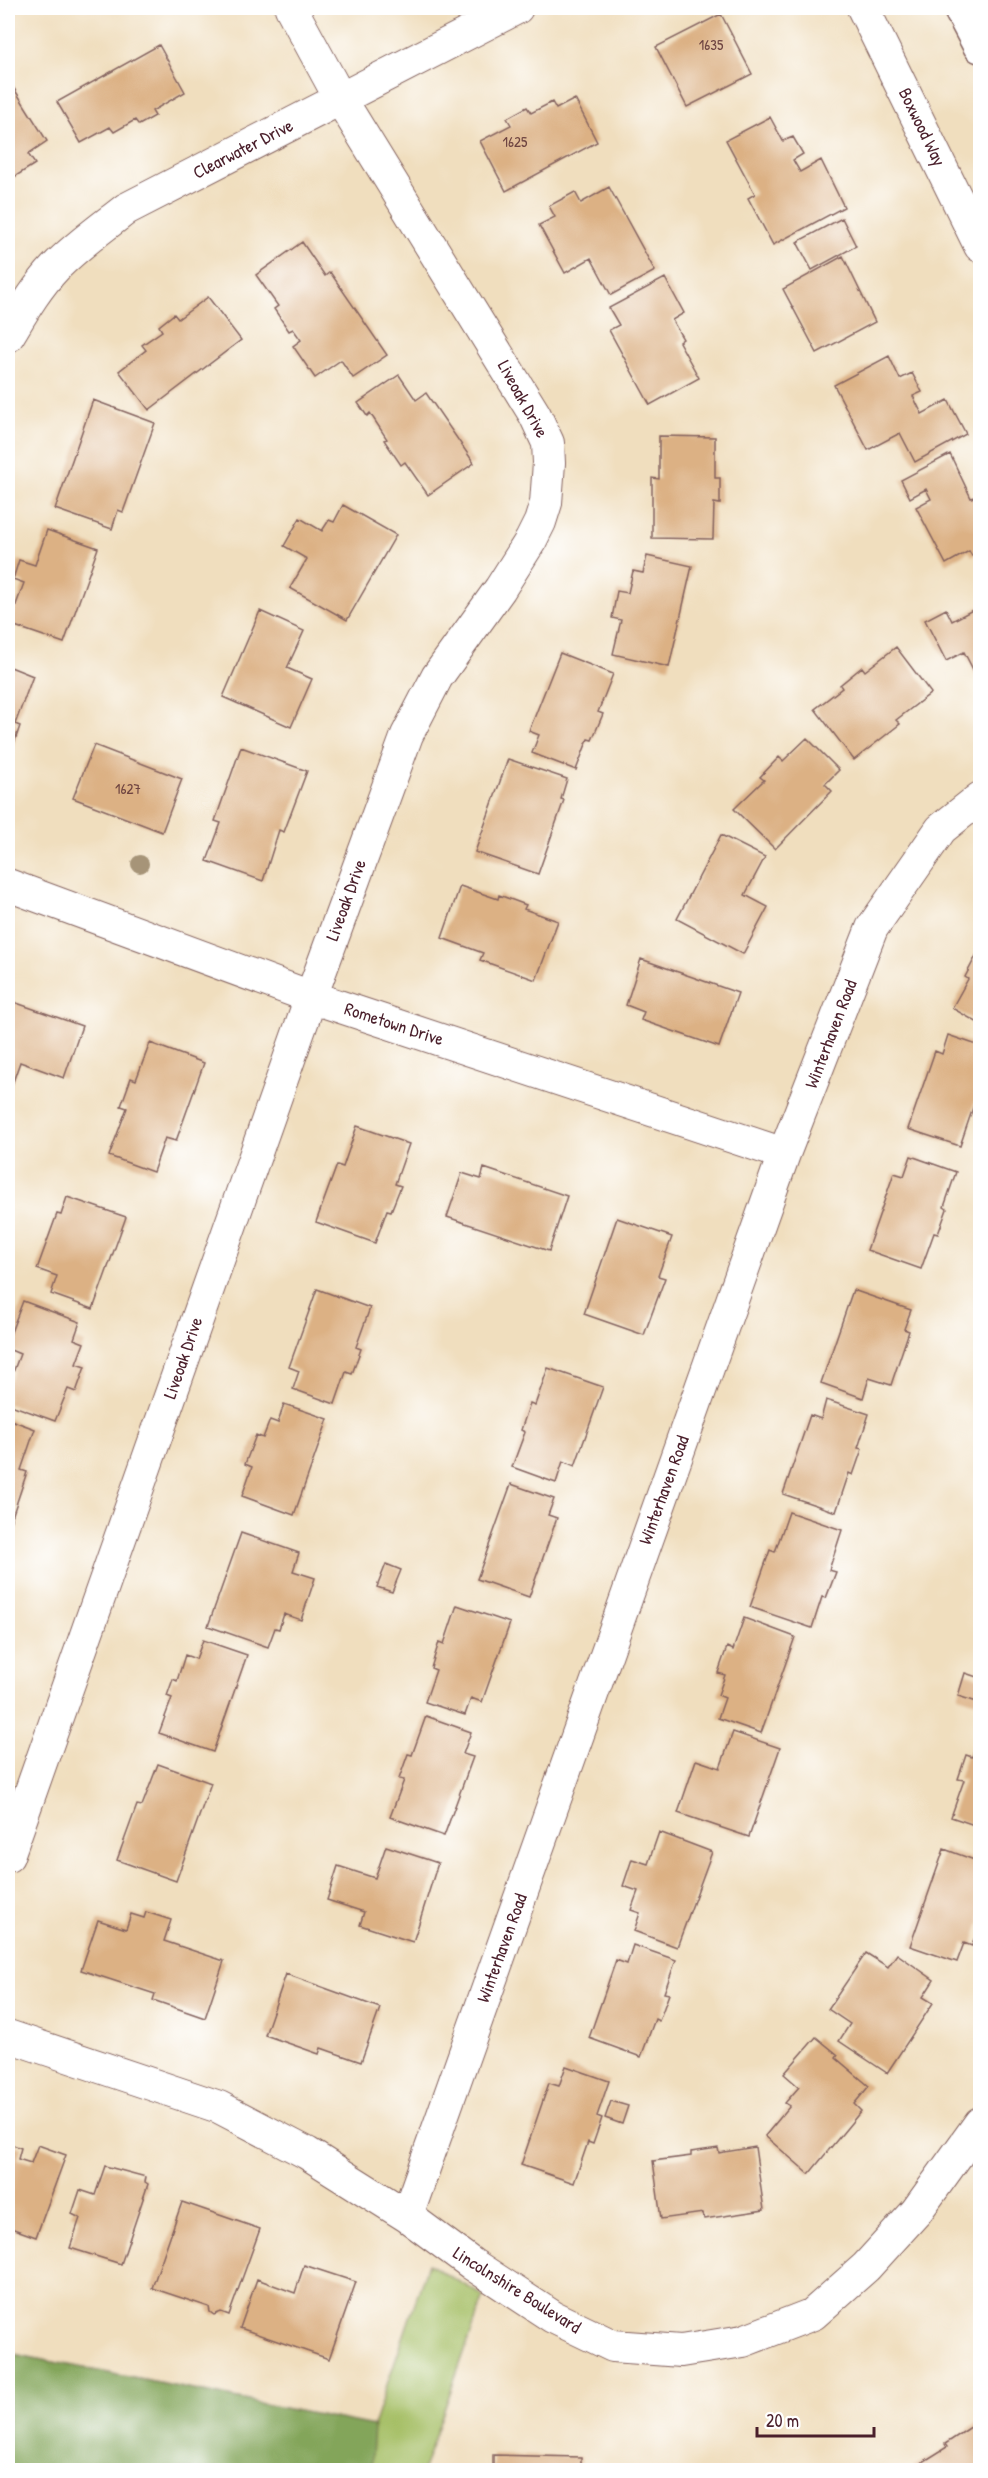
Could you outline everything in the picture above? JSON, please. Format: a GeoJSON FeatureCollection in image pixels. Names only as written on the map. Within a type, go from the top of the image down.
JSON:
{"type":"FeatureCollection","features":[{"type":"Feature","properties":{"kind":"highway"},"geometry":{"type":"LineString","coordinates":[[960,8],[981,46]]}},
{"type":"Feature","properties":{"kind":"street","name":"Liveoak Drive"},"geometry":{"type":"LineString","coordinates":[[8,1856],[311,997],[407,735],[437,676],[500,589],[531,540],[546,503],[549,483],[548,443],[535,414],[341,100],[291,8]]}},
{"type":"Feature","properties":{"kind":"street","name":"Clearwater Drive"},"geometry":{"type":"LineString","coordinates":[[8,336],[29,300],[55,269],[86,239],[126,209],[517,8]]}},
{"type":"Feature","properties":{"kind":"street","name":"Boxwood Way"},"geometry":{"type":"LineString","coordinates":[[863,8],[981,246]]}},
{"type":"Feature","properties":{"kind":"street","name":"Winterhaven Road"},"geometry":{"type":"LineString","coordinates":[[407,2216],[784,1154],[872,928],[941,829],[981,798]]}},
{"type":"Feature","properties":{"kind":"street","name":"Rometown Drive"},"geometry":{"type":"LineString","coordinates":[[8,885],[311,997],[784,1154]]}},
{"type":"Feature","properties":{"kind":"street","name":"Lincolnshire Boulevard"},"geometry":{"type":"LineString","coordinates":[[8,2036],[219,2107],[308,2152],[407,2216],[472,2264],[553,2317],[613,2346],[681,2351],[743,2341],[813,2314],[866,2267],[916,2212],[981,2123]]}},
{"type":"Feature","properties":{"kind":"green space"},"geometry":{"type":"Polygon","coordinates":[[[428,2264],[484,2296],[423,2470],[8,2470],[8,2353],[373,2426],[428,2264]]]}},
{"type":"Feature","properties":{"kind":"green space"},"geometry":{"type":"Polygon","coordinates":[[[8,2353],[374,2426],[371,2470],[8,2470],[8,2353]]]}},
{"type":"Feature","properties":{"kind":"building"},"geometry":{"type":"Polygon","coordinates":[[[721,14],[752,74],[687,107],[656,47],[721,14]]]}},
{"type":"Feature","properties":{"kind":"building"},"geometry":{"type":"Polygon","coordinates":[[[159,45],[185,92],[152,111],[155,116],[139,125],[135,120],[114,132],[110,127],[81,143],[57,102],[159,45]]]}},
{"type":"Feature","properties":{"kind":"building"},"geometry":{"type":"Polygon","coordinates":[[[8,79],[47,141],[28,154],[35,164],[8,181],[8,79]]]}},
{"type":"Feature","properties":{"kind":"building"},"geometry":{"type":"Polygon","coordinates":[[[575,99],[597,142],[506,191],[480,141],[511,125],[507,118],[527,107],[531,113],[552,102],[556,109],[575,99]]]}},
{"type":"Feature","properties":{"kind":"building"},"geometry":{"type":"Polygon","coordinates":[[[770,117],[783,141],[793,137],[803,154],[793,160],[800,172],[821,160],[844,207],[773,245],[748,198],[755,194],[726,140],[770,117]]]}},
{"type":"Feature","properties":{"kind":"building"},"geometry":{"type":"Polygon","coordinates":[[[609,187],[655,271],[611,295],[591,258],[565,273],[539,225],[555,217],[549,206],[575,192],[581,203],[609,187]]]}},
{"type":"Feature","properties":{"kind":"building"},"geometry":{"type":"Polygon","coordinates":[[[842,218],[856,246],[812,270],[797,242],[842,218]]]}},
{"type":"Feature","properties":{"kind":"building"},"geometry":{"type":"Polygon","coordinates":[[[302,242],[325,276],[330,272],[387,355],[353,378],[341,360],[315,378],[293,346],[301,340],[293,329],[289,331],[274,309],[278,306],[256,275],[302,242]]]}},
{"type":"Feature","properties":{"kind":"building"},"geometry":{"type":"Polygon","coordinates":[[[843,256],[875,322],[817,353],[783,289],[843,256]]]}},
{"type":"Feature","properties":{"kind":"building"},"geometry":{"type":"Polygon","coordinates":[[[665,278],[684,313],[672,320],[683,339],[679,342],[699,378],[650,405],[609,330],[619,325],[609,308],[665,278]]]}},
{"type":"Feature","properties":{"kind":"building"},"geometry":{"type":"Polygon","coordinates":[[[208,297],[241,340],[149,410],[119,371],[146,350],[142,345],[162,331],[159,326],[174,314],[178,319],[208,297]]]}},
{"type":"Feature","properties":{"kind":"building"},"geometry":{"type":"Polygon","coordinates":[[[889,356],[900,379],[912,373],[922,392],[913,396],[922,414],[948,400],[966,434],[915,462],[900,433],[868,450],[834,385],[889,356]]]}},
{"type":"Feature","properties":{"kind":"building"},"geometry":{"type":"Polygon","coordinates":[[[399,375],[416,400],[426,393],[474,463],[428,495],[405,462],[401,465],[384,440],[387,439],[370,413],[367,416],[358,403],[399,375]]]}},
{"type":"Feature","properties":{"kind":"building"},"geometry":{"type":"Polygon","coordinates":[[[93,400],[155,423],[123,512],[118,510],[112,529],[55,509],[93,400]]]}},
{"type":"Feature","properties":{"kind":"building"},"geometry":{"type":"Polygon","coordinates":[[[659,436],[715,437],[715,478],[720,478],[720,504],[714,503],[713,539],[652,538],[652,478],[659,479],[659,436]]]}},
{"type":"Feature","properties":{"kind":"building"},"geometry":{"type":"Polygon","coordinates":[[[950,454],[971,498],[977,496],[980,503],[980,551],[972,556],[969,551],[946,564],[916,507],[931,499],[926,489],[910,498],[901,480],[950,454]]]}},
{"type":"Feature","properties":{"kind":"building"},"geometry":{"type":"Polygon","coordinates":[[[343,505],[396,535],[347,620],[290,588],[307,559],[284,546],[300,518],[322,531],[329,520],[334,522],[343,505]]]}},
{"type":"Feature","properties":{"kind":"building"},"geometry":{"type":"Polygon","coordinates":[[[47,530],[98,548],[64,643],[9,624],[24,583],[13,579],[19,560],[35,565],[47,530]]]}},
{"type":"Feature","properties":{"kind":"building"},"geometry":{"type":"Polygon","coordinates":[[[647,556],[692,566],[669,667],[613,654],[621,620],[612,618],[617,591],[628,593],[633,571],[643,573],[647,556]]]}},
{"type":"Feature","properties":{"kind":"building"},"geometry":{"type":"Polygon","coordinates":[[[980,606],[980,683],[964,652],[946,661],[925,620],[946,609],[952,621],[980,606]]]}},
{"type":"Feature","properties":{"kind":"building"},"geometry":{"type":"Polygon","coordinates":[[[260,611],[304,631],[287,668],[312,679],[291,727],[223,697],[260,611]]]}},
{"type":"Feature","properties":{"kind":"building"},"geometry":{"type":"Polygon","coordinates":[[[896,647],[931,693],[896,720],[900,724],[854,760],[815,709],[842,688],[840,685],[862,667],[865,671],[896,647]]]}},
{"type":"Feature","properties":{"kind":"building"},"geometry":{"type":"Polygon","coordinates":[[[560,653],[613,674],[598,712],[603,714],[592,740],[588,739],[576,770],[532,753],[539,735],[529,731],[560,653]]]}},
{"type":"Feature","properties":{"kind":"building"},"geometry":{"type":"Polygon","coordinates":[[[8,666],[33,676],[15,724],[20,726],[11,752],[8,751],[8,666]]]}},
{"type":"Feature","properties":{"kind":"building"},"geometry":{"type":"Polygon","coordinates":[[[807,738],[839,770],[825,784],[832,791],[775,849],[734,809],[764,780],[760,777],[779,757],[783,761],[807,738]]]}},
{"type":"Feature","properties":{"kind":"building"},"geometry":{"type":"Polygon","coordinates":[[[94,745],[182,779],[162,832],[73,798],[94,745]]]}},
{"type":"Feature","properties":{"kind":"building"},"geometry":{"type":"Polygon","coordinates":[[[241,747],[307,771],[284,832],[279,830],[263,881],[207,861],[221,823],[215,821],[241,747]]]}},
{"type":"Feature","properties":{"kind":"building"},"geometry":{"type":"Polygon","coordinates":[[[508,759],[567,779],[561,799],[564,800],[538,874],[475,852],[508,759]]]}},
{"type":"Feature","properties":{"kind":"building"},"geometry":{"type":"Polygon","coordinates":[[[721,835],[765,857],[745,895],[768,907],[743,954],[677,919],[721,835]]]}},
{"type":"Feature","properties":{"kind":"building"},"geometry":{"type":"Polygon","coordinates":[[[460,886],[498,899],[499,895],[526,905],[524,909],[558,921],[536,980],[480,960],[483,953],[442,938],[460,886]]]}},
{"type":"Feature","properties":{"kind":"building"},"geometry":{"type":"Polygon","coordinates":[[[978,952],[980,953],[980,1024],[952,1008],[968,979],[965,977],[978,952]]]}},
{"type":"Feature","properties":{"kind":"building"},"geometry":{"type":"Polygon","coordinates":[[[641,959],[738,993],[719,1047],[641,1020],[644,1012],[626,1005],[641,959]]]}},
{"type":"Feature","properties":{"kind":"building"},"geometry":{"type":"Polygon","coordinates":[[[8,1000],[82,1026],[64,1078],[20,1062],[8,1096],[8,1000]]]}},
{"type":"Feature","properties":{"kind":"building"},"geometry":{"type":"Polygon","coordinates":[[[948,1035],[980,1046],[980,1087],[960,1146],[908,1129],[935,1051],[942,1054],[948,1035]]]}},
{"type":"Feature","properties":{"kind":"building"},"geometry":{"type":"Polygon","coordinates":[[[150,1043],[204,1063],[176,1141],[165,1138],[153,1172],[109,1156],[127,1108],[121,1106],[131,1078],[136,1080],[150,1043]]]}},
{"type":"Feature","properties":{"kind":"building"},"geometry":{"type":"Polygon","coordinates":[[[357,1126],[409,1144],[395,1184],[401,1186],[391,1211],[387,1210],[375,1243],[316,1222],[337,1165],[343,1167],[357,1126]]]}},
{"type":"Feature","properties":{"kind":"building"},"geometry":{"type":"Polygon","coordinates":[[[911,1156],[956,1172],[938,1234],[934,1233],[921,1269],[867,1250],[894,1173],[904,1176],[911,1156]]]}},
{"type":"Feature","properties":{"kind":"building"},"geometry":{"type":"Polygon","coordinates":[[[484,1168],[567,1196],[549,1251],[447,1217],[462,1173],[481,1179],[484,1168]]]}},
{"type":"Feature","properties":{"kind":"building"},"geometry":{"type":"Polygon","coordinates":[[[67,1197],[126,1217],[93,1309],[51,1294],[57,1276],[37,1269],[57,1214],[61,1215],[67,1197]]]}},
{"type":"Feature","properties":{"kind":"building"},"geometry":{"type":"Polygon","coordinates":[[[617,1218],[672,1237],[658,1276],[665,1278],[644,1335],[584,1314],[617,1218]]]}},
{"type":"Feature","properties":{"kind":"building"},"geometry":{"type":"Polygon","coordinates":[[[317,1289],[370,1308],[356,1347],[361,1349],[352,1374],[346,1372],[335,1404],[293,1389],[299,1371],[289,1367],[317,1289]]]}},
{"type":"Feature","properties":{"kind":"building"},"geometry":{"type":"Polygon","coordinates":[[[853,1290],[911,1310],[904,1329],[909,1331],[891,1385],[869,1378],[863,1398],[821,1383],[853,1290]]]}},
{"type":"Feature","properties":{"kind":"building"},"geometry":{"type":"Polygon","coordinates":[[[23,1301],[80,1322],[74,1339],[84,1343],[76,1364],[85,1367],[76,1392],[68,1389],[55,1421],[8,1404],[8,1386],[20,1354],[8,1349],[8,1340],[23,1301]]]}},
{"type":"Feature","properties":{"kind":"building"},"geometry":{"type":"Polygon","coordinates":[[[548,1368],[603,1387],[575,1466],[563,1461],[556,1483],[512,1467],[525,1432],[521,1430],[530,1403],[535,1405],[548,1368]]]}},
{"type":"Feature","properties":{"kind":"building"},"geometry":{"type":"Polygon","coordinates":[[[826,1400],[869,1414],[858,1448],[862,1449],[853,1475],[849,1473],[836,1512],[783,1494],[810,1415],[821,1419],[826,1400]]]}},
{"type":"Feature","properties":{"kind":"building"},"geometry":{"type":"Polygon","coordinates":[[[284,1404],[328,1419],[294,1515],[242,1496],[252,1467],[245,1464],[256,1435],[263,1438],[270,1420],[278,1423],[284,1404]]]}},
{"type":"Feature","properties":{"kind":"building"},"geometry":{"type":"Polygon","coordinates":[[[8,1419],[35,1429],[21,1470],[27,1472],[8,1529],[8,1419]]]}},
{"type":"Feature","properties":{"kind":"building"},"geometry":{"type":"Polygon","coordinates":[[[511,1484],[554,1499],[548,1515],[557,1518],[529,1597],[477,1579],[511,1484]]]}},
{"type":"Feature","properties":{"kind":"building"},"geometry":{"type":"Polygon","coordinates":[[[789,1512],[842,1530],[829,1570],[836,1572],[826,1598],[822,1597],[812,1628],[750,1607],[770,1550],[775,1552],[789,1512]]]}},
{"type":"Feature","properties":{"kind":"building"},"geometry":{"type":"Polygon","coordinates":[[[241,1533],[299,1553],[293,1571],[315,1578],[301,1620],[284,1614],[279,1629],[275,1628],[268,1647],[208,1626],[241,1533]]]}},
{"type":"Feature","properties":{"kind":"building"},"geometry":{"type":"Polygon","coordinates":[[[386,1564],[401,1570],[392,1592],[377,1587],[386,1564]]]}},
{"type":"Feature","properties":{"kind":"building"},"geometry":{"type":"Polygon","coordinates":[[[457,1605],[510,1623],[482,1702],[471,1698],[465,1715],[425,1702],[436,1670],[431,1668],[439,1642],[444,1644],[457,1605]]]}},
{"type":"Feature","properties":{"kind":"building"},"geometry":{"type":"Polygon","coordinates":[[[744,1618],[795,1637],[761,1733],[718,1718],[725,1698],[718,1695],[725,1675],[718,1673],[727,1647],[733,1650],[744,1618]]]}},
{"type":"Feature","properties":{"kind":"building"},"geometry":{"type":"Polygon","coordinates":[[[203,1640],[247,1655],[213,1752],[159,1733],[172,1698],[167,1696],[173,1679],[177,1681],[185,1655],[196,1659],[203,1640]]]}},
{"type":"Feature","properties":{"kind":"building"},"geometry":{"type":"Polygon","coordinates":[[[965,1673],[980,1678],[980,1703],[958,1696],[965,1673]]]}},
{"type":"Feature","properties":{"kind":"building"},"geometry":{"type":"Polygon","coordinates":[[[426,1716],[471,1732],[463,1754],[473,1757],[444,1836],[390,1817],[404,1780],[399,1779],[408,1754],[412,1755],[426,1716]]]}},
{"type":"Feature","properties":{"kind":"building"},"geometry":{"type":"Polygon","coordinates":[[[733,1732],[780,1748],[749,1837],[678,1813],[696,1760],[720,1768],[733,1732]]]}},
{"type":"Feature","properties":{"kind":"building"},"geometry":{"type":"Polygon","coordinates":[[[980,1733],[980,1827],[951,1817],[964,1780],[958,1779],[966,1755],[972,1757],[980,1733]]]}},
{"type":"Feature","properties":{"kind":"building"},"geometry":{"type":"Polygon","coordinates":[[[158,1764],[211,1783],[176,1881],[117,1860],[137,1805],[142,1806],[158,1764]]]}},
{"type":"Feature","properties":{"kind":"building"},"geometry":{"type":"Polygon","coordinates":[[[659,1832],[712,1852],[677,1947],[634,1931],[640,1913],[631,1910],[638,1891],[623,1886],[632,1859],[648,1864],[659,1832]]]}},
{"type":"Feature","properties":{"kind":"building"},"geometry":{"type":"Polygon","coordinates":[[[386,1846],[438,1863],[413,1942],[360,1925],[364,1912],[327,1900],[338,1866],[375,1878],[386,1846]]]}},
{"type":"Feature","properties":{"kind":"building"},"geometry":{"type":"Polygon","coordinates":[[[944,1849],[980,1862],[980,1922],[972,1946],[964,1943],[957,1962],[910,1946],[944,1849]]]}},
{"type":"Feature","properties":{"kind":"building"},"geometry":{"type":"Polygon","coordinates":[[[146,1912],[171,1920],[164,1941],[224,1961],[205,2018],[153,2000],[155,1994],[81,1970],[98,1920],[126,1929],[131,1914],[144,1918],[146,1912]]]}},
{"type":"Feature","properties":{"kind":"building"},"geometry":{"type":"Polygon","coordinates":[[[633,1945],[676,1960],[664,1993],[669,1994],[659,2021],[655,2019],[641,2057],[589,2038],[616,1960],[627,1964],[633,1945]]]}},
{"type":"Feature","properties":{"kind":"building"},"geometry":{"type":"Polygon","coordinates":[[[866,1953],[888,1967],[897,1954],[934,1980],[923,1997],[933,2003],[887,2073],[839,2041],[850,2024],[828,2009],[866,1953]]]}},
{"type":"Feature","properties":{"kind":"building"},"geometry":{"type":"Polygon","coordinates":[[[286,1974],[380,2008],[361,2062],[321,2048],[319,2054],[265,2035],[286,1974]]]}},
{"type":"Feature","properties":{"kind":"building"},"geometry":{"type":"Polygon","coordinates":[[[816,2037],[838,2055],[836,2058],[869,2086],[854,2104],[861,2111],[809,2174],[765,2136],[790,2106],[785,2103],[799,2087],[784,2074],[816,2037]]]}},
{"type":"Feature","properties":{"kind":"building"},"geometry":{"type":"Polygon","coordinates":[[[566,2066],[609,2081],[597,2116],[602,2118],[593,2144],[588,2142],[574,2183],[521,2165],[549,2083],[559,2086],[566,2066]]]}},
{"type":"Feature","properties":{"kind":"building"},"geometry":{"type":"Polygon","coordinates":[[[611,2101],[628,2106],[622,2124],[605,2118],[611,2101]]]}},
{"type":"Feature","properties":{"kind":"building"},"geometry":{"type":"Polygon","coordinates":[[[8,2143],[21,2148],[18,2159],[31,2163],[38,2145],[66,2155],[36,2237],[8,2227],[8,2143]]]}},
{"type":"Feature","properties":{"kind":"building"},"geometry":{"type":"Polygon","coordinates":[[[755,2147],[764,2210],[704,2219],[703,2213],[661,2219],[653,2161],[691,2156],[691,2152],[718,2148],[719,2153],[755,2147]]]}},
{"type":"Feature","properties":{"kind":"building"},"geometry":{"type":"Polygon","coordinates":[[[105,2166],[146,2177],[145,2182],[148,2184],[121,2264],[70,2248],[80,2218],[72,2214],[80,2190],[95,2195],[105,2166]]]}},
{"type":"Feature","properties":{"kind":"building"},"geometry":{"type":"Polygon","coordinates":[[[182,2202],[260,2229],[229,2315],[221,2312],[214,2315],[210,2312],[209,2307],[152,2288],[182,2202]]]}},
{"type":"Feature","properties":{"kind":"building"},"geometry":{"type":"Polygon","coordinates":[[[304,2265],[356,2282],[329,2359],[240,2328],[257,2279],[295,2293],[304,2265]]]}},
{"type":"Feature","properties":{"kind":"building"},"geometry":{"type":"Polygon","coordinates":[[[980,2421],[980,2470],[910,2470],[947,2447],[945,2444],[980,2421]]]}},
{"type":"Feature","properties":{"kind":"building"},"geometry":{"type":"Polygon","coordinates":[[[493,2455],[581,2457],[581,2470],[493,2470],[493,2455]]]}}]}
